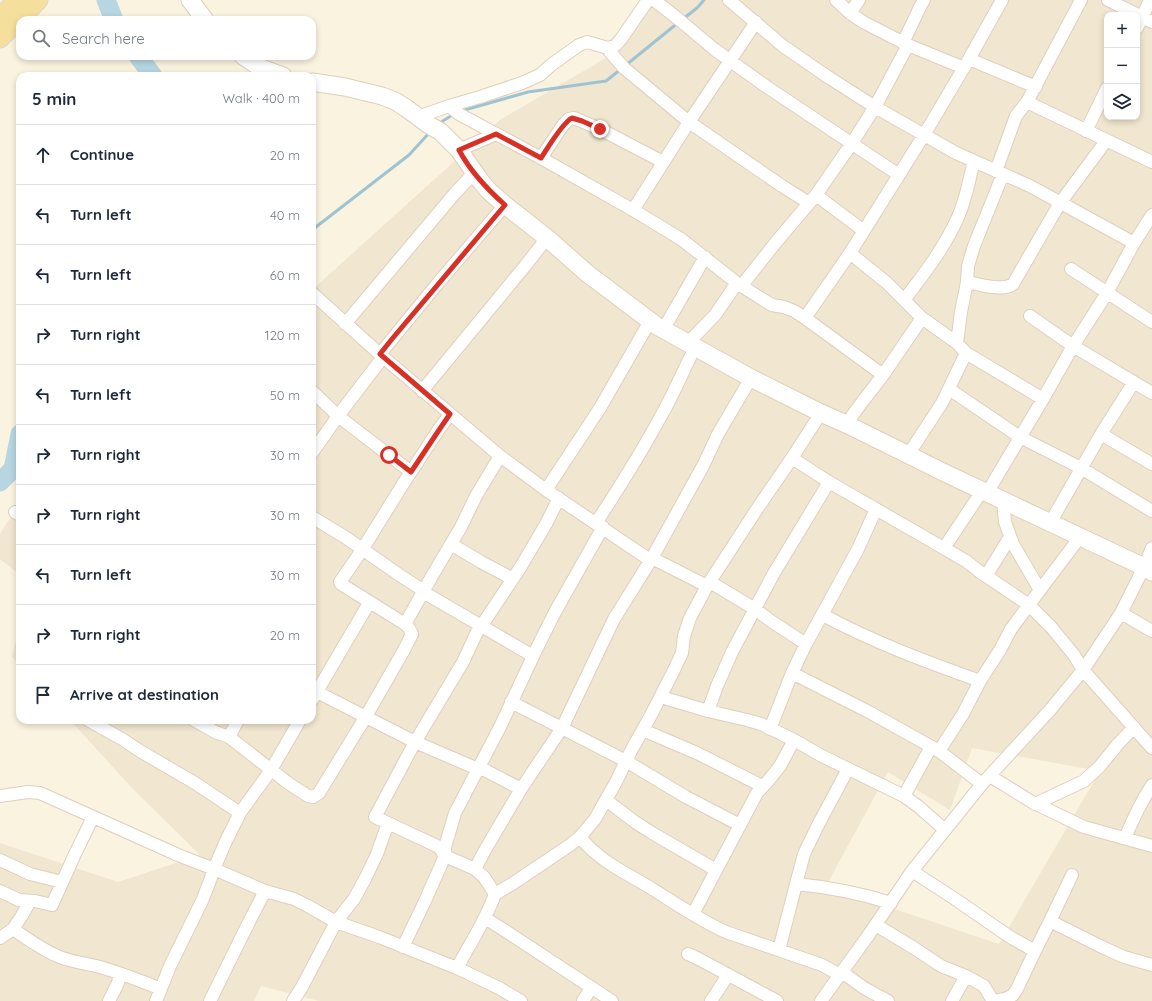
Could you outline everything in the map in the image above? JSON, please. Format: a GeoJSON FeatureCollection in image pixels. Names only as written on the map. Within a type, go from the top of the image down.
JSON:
{"type":"FeatureCollection","features":[{"type":"Feature","properties":{"kind":"main road"},"geometry":{"type":"LineString","coordinates":[[0,18],[18,0]]}},
{"type":"Feature","properties":{"kind":"main road"},"geometry":{"type":"LineString","coordinates":[[22,16],[38,0]]}},
{"type":"Feature","properties":{"kind":"main road"},"geometry":{"type":"LineString","coordinates":[[0,38],[16,22]]}},
{"type":"Feature","properties":{"kind":"street"},"geometry":{"type":"LineString","coordinates":[[190,0],[202,16]]}},
{"type":"Feature","properties":{"kind":"street"},"geometry":{"type":"LineString","coordinates":[[429,125],[453,110],[480,97],[522,83],[540,75],[551,65],[579,45],[587,42],[608,48],[616,45],[648,0]]}},
{"type":"Feature","properties":{"kind":"street"},"geometry":{"type":"LineString","coordinates":[[654,0],[714,49],[899,175]]}},
{"type":"Feature","properties":{"kind":"street"},"geometry":{"type":"LineString","coordinates":[[729,0],[784,46],[828,77],[875,107],[924,136],[974,161],[1030,186],[1134,243]]}},
{"type":"Feature","properties":{"kind":"street"},"geometry":{"type":"LineString","coordinates":[[836,0],[850,13],[863,22],[905,44],[1036,87]]}},
{"type":"Feature","properties":{"kind":"street"},"geometry":{"type":"LineString","coordinates":[[850,13],[859,0]]}},
{"type":"Feature","properties":{"kind":"street"},"geometry":{"type":"LineString","coordinates":[[403,947],[445,856],[445,847],[456,813],[599,525],[621,484],[662,415],[684,369],[692,345],[740,284],[812,199],[852,143],[875,107],[924,0]]}},
{"type":"Feature","properties":{"kind":"street"},"geometry":{"type":"LineString","coordinates":[[805,318],[850,253],[924,136],[967,64],[1002,0]]}},
{"type":"Feature","properties":{"kind":"street"},"geometry":{"type":"LineString","coordinates":[[957,343],[967,282],[968,266],[1016,116],[1028,102],[1081,0]]}},
{"type":"Feature","properties":{"kind":"street"},"geometry":{"type":"LineString","coordinates":[[1108,0],[1144,22],[1150,0]]}},
{"type":"Feature","properties":{"kind":"street"},"geometry":{"type":"LineString","coordinates":[[633,210],[689,122],[756,22]]}},
{"type":"Feature","properties":{"kind":"street"},"geometry":{"type":"LineString","coordinates":[[608,48],[621,66],[689,122],[782,186],[812,199],[864,231]]}},
{"type":"Feature","properties":{"kind":"street"},"geometry":{"type":"LineString","coordinates":[[249,60],[261,68],[272,72]]}},
{"type":"Feature","properties":{"kind":"street"},"geometry":{"type":"LineString","coordinates":[[316,83],[345,87],[382,96],[395,101],[429,125],[459,150],[474,173],[505,205],[547,238],[588,274],[657,325],[751,378],[821,413],[1148,570]]}},
{"type":"Feature","properties":{"kind":"street"},"geometry":{"type":"LineString","coordinates":[[1086,131],[1104,94]]}},
{"type":"Feature","properties":{"kind":"street"},"geometry":{"type":"LineString","coordinates":[[1028,102],[1152,162]]}},
{"type":"Feature","properties":{"kind":"street"},"geometry":{"type":"LineString","coordinates":[[453,110],[633,210],[681,239],[762,299],[772,305],[784,307],[794,311],[883,375]]}},
{"type":"Feature","properties":{"kind":"street"},"geometry":{"type":"LineString","coordinates":[[541,158],[563,125],[569,119],[574,118],[600,129],[663,162]]}},
{"type":"Feature","properties":{"kind":"street"},"geometry":{"type":"LineString","coordinates":[[459,150],[496,134]]}},
{"type":"Feature","properties":{"kind":"street"},"geometry":{"type":"LineString","coordinates":[[967,282],[998,288],[1012,286],[1060,203],[1106,141]]}},
{"type":"Feature","properties":{"kind":"street"},"geometry":{"type":"LineString","coordinates":[[904,300],[922,276],[953,227],[963,202],[974,161]]}},
{"type":"Feature","properties":{"kind":"street"},"geometry":{"type":"LineString","coordinates":[[345,324],[456,192],[474,173]]}},
{"type":"Feature","properties":{"kind":"street"},"geometry":{"type":"LineString","coordinates":[[316,447],[382,356],[434,289],[505,205]]}},
{"type":"Feature","properties":{"kind":"street"},"geometry":{"type":"LineString","coordinates":[[944,548],[984,492],[1020,437],[1152,215]]}},
{"type":"Feature","properties":{"kind":"street"},"geometry":{"type":"LineString","coordinates":[[422,390],[547,238]]}},
{"type":"Feature","properties":{"kind":"street"},"geometry":{"type":"LineString","coordinates":[[850,253],[887,283],[922,318],[957,343],[966,352],[1043,399]]}},
{"type":"Feature","properties":{"kind":"street"},"geometry":{"type":"LineString","coordinates":[[546,490],[600,408],[704,257]]}},
{"type":"Feature","properties":{"kind":"street"},"geometry":{"type":"LineString","coordinates":[[1071,268],[1152,322]]}},
{"type":"Feature","properties":{"kind":"street"},"geometry":{"type":"LineString","coordinates":[[316,297],[345,324],[450,414],[500,456],[546,490],[651,559],[709,584],[756,609],[771,621],[806,644]]}},
{"type":"Feature","properties":{"kind":"street"},"geometry":{"type":"LineString","coordinates":[[1030,316],[1073,346],[1152,393]]}},
{"type":"Feature","properties":{"kind":"street"},"geometry":{"type":"LineString","coordinates":[[846,424],[883,375],[922,318]]}},
{"type":"Feature","properties":{"kind":"street"},"geometry":{"type":"LineString","coordinates":[[908,455],[942,403],[966,352]]}},
{"type":"Feature","properties":{"kind":"street"},"geometry":{"type":"LineString","coordinates":[[475,869],[521,789],[562,728],[614,619],[651,559],[704,464],[718,434],[751,378]]}},
{"type":"Feature","properties":{"kind":"street"},"geometry":{"type":"LineString","coordinates":[[1050,523],[1101,434],[1134,382]]}},
{"type":"Feature","properties":{"kind":"street"},"geometry":{"type":"LineString","coordinates":[[949,389],[1020,437],[1081,468],[1152,511]]}},
{"type":"Feature","properties":{"kind":"street"},"geometry":{"type":"LineString","coordinates":[[316,396],[338,416],[411,472]]}},
{"type":"Feature","properties":{"kind":"street"},"geometry":{"type":"LineString","coordinates":[[457,968],[485,918],[495,894],[580,837],[595,819],[661,697],[682,653],[684,636],[690,618],[709,584],[821,413]]}},
{"type":"Feature","properties":{"kind":"street"},"geometry":{"type":"LineString","coordinates":[[201,724],[215,732],[229,737],[271,770],[308,796],[316,796],[365,718],[404,650],[410,638],[411,631],[405,624],[369,603],[341,584],[341,581],[450,414]]}},
{"type":"Feature","properties":{"kind":"street"},"geometry":{"type":"LineString","coordinates":[[1101,434],[1152,464]]}},
{"type":"Feature","properties":{"kind":"street"},"geometry":{"type":"LineString","coordinates":[[405,624],[461,527],[476,496],[500,456]]}},
{"type":"Feature","properties":{"kind":"street"},"geometry":{"type":"LineString","coordinates":[[792,458],[829,482],[966,561],[1029,605],[1051,626],[1074,655],[1083,670],[1152,748]]}},
{"type":"Feature","properties":{"kind":"street"},"geometry":{"type":"LineString","coordinates":[[708,711],[732,652],[774,573],[829,482]]}},
{"type":"Feature","properties":{"kind":"street"},"geometry":{"type":"LineString","coordinates":[[495,894],[484,877],[475,869],[445,856],[439,847],[375,817],[415,742],[463,662],[476,634],[513,579],[546,524],[559,498]]}},
{"type":"Feature","properties":{"kind":"street"},"geometry":{"type":"LineString","coordinates":[[1003,500],[1005,522],[1012,544],[1040,590]]}},
{"type":"Feature","properties":{"kind":"street"},"geometry":{"type":"LineString","coordinates":[[770,729],[792,673],[806,644],[858,549],[876,509]]}},
{"type":"Feature","properties":{"kind":"street"},"geometry":{"type":"LineString","coordinates":[[316,519],[424,591],[533,656]]}},
{"type":"Feature","properties":{"kind":"street"},"geometry":{"type":"LineString","coordinates":[[986,576],[1010,537]]}},
{"type":"Feature","properties":{"kind":"street"},"geometry":{"type":"LineString","coordinates":[[904,796],[936,749],[963,714],[980,681],[1012,629],[1080,537]]}},
{"type":"Feature","properties":{"kind":"street"},"geometry":{"type":"LineString","coordinates":[[451,544],[513,579]]}},
{"type":"Feature","properties":{"kind":"street"},"geometry":{"type":"LineString","coordinates":[[821,1001],[876,925],[912,871],[986,780],[1050,710],[1083,670],[1148,570],[1152,548]]}},
{"type":"Feature","properties":{"kind":"street"},"geometry":{"type":"LineString","coordinates":[[316,691],[369,603]]}},
{"type":"Feature","properties":{"kind":"street"},"geometry":{"type":"LineString","coordinates":[[1121,613],[1152,631]]}},
{"type":"Feature","properties":{"kind":"street"},"geometry":{"type":"LineString","coordinates":[[823,615],[856,632],[980,681]]}},
{"type":"Feature","properties":{"kind":"street"},"geometry":{"type":"LineString","coordinates":[[792,673],[871,713],[936,749],[986,780],[1035,804],[1084,827],[1152,846]]}},
{"type":"Feature","properties":{"kind":"street"},"geometry":{"type":"LineString","coordinates":[[316,695],[390,728],[415,742],[478,768],[521,789]]}},
{"type":"Feature","properties":{"kind":"street"},"geometry":{"type":"LineString","coordinates":[[661,697],[708,711],[747,720],[794,740],[848,769],[904,796],[919,806],[945,830]]}},
{"type":"Feature","properties":{"kind":"street"},"geometry":{"type":"LineString","coordinates":[[511,702],[626,761],[674,790],[740,825]]}},
{"type":"Feature","properties":{"kind":"street"},"geometry":{"type":"LineString","coordinates":[[95,724],[195,783],[240,813]]}},
{"type":"Feature","properties":{"kind":"street"},"geometry":{"type":"LineString","coordinates":[[229,737],[236,724]]}},
{"type":"Feature","properties":{"kind":"street"},"geometry":{"type":"LineString","coordinates":[[156,1001],[170,966],[202,901],[226,841],[240,813],[271,770],[298,724]]}},
{"type":"Feature","properties":{"kind":"street"},"geometry":{"type":"LineString","coordinates":[[1035,804],[1084,781],[1100,766],[1134,727]]}},
{"type":"Feature","properties":{"kind":"street"},"geometry":{"type":"LineString","coordinates":[[643,730],[699,754],[762,786]]}},
{"type":"Feature","properties":{"kind":"street"},"geometry":{"type":"LineString","coordinates":[[693,914],[757,793],[780,766],[794,740]]}},
{"type":"Feature","properties":{"kind":"street"},"geometry":{"type":"LineString","coordinates":[[779,950],[804,854],[848,769]]}},
{"type":"Feature","properties":{"kind":"street"},"geometry":{"type":"LineString","coordinates":[[1125,838],[1131,822],[1152,785]]}},
{"type":"Feature","properties":{"kind":"street"},"geometry":{"type":"LineString","coordinates":[[0,796],[28,792],[40,793],[178,855],[265,891],[294,899],[336,922],[457,968],[499,988],[521,1001]]}},
{"type":"Feature","properties":{"kind":"street"},"geometry":{"type":"LineString","coordinates":[[606,800],[652,833],[716,870]]}},
{"type":"Feature","properties":{"kind":"street"},"geometry":{"type":"LineString","coordinates":[[0,891],[19,900],[52,905],[93,817]]}},
{"type":"Feature","properties":{"kind":"street"},"geometry":{"type":"LineString","coordinates":[[293,1001],[302,987],[336,922],[354,899],[365,879],[377,854],[388,822]]}},
{"type":"Feature","properties":{"kind":"street"},"geometry":{"type":"LineString","coordinates":[[580,837],[597,855],[612,866],[713,926],[726,932],[822,965],[888,1001]]}},
{"type":"Feature","properties":{"kind":"street"},"geometry":{"type":"LineString","coordinates":[[0,860],[30,874],[62,882]]}},
{"type":"Feature","properties":{"kind":"street"},"geometry":{"type":"LineString","coordinates":[[912,871],[956,899],[1010,937],[1035,951]]}},
{"type":"Feature","properties":{"kind":"street"},"geometry":{"type":"LineString","coordinates":[[876,925],[942,966],[966,976],[984,986],[993,1001],[1006,999],[1013,995],[1017,989],[1072,875]]}},
{"type":"Feature","properties":{"kind":"street"},"geometry":{"type":"LineString","coordinates":[[796,884],[815,885],[849,891],[891,903]]}},
{"type":"Feature","properties":{"kind":"street"},"geometry":{"type":"LineString","coordinates":[[210,1001],[265,891]]}},
{"type":"Feature","properties":{"kind":"street"},"geometry":{"type":"LineString","coordinates":[[0,938],[13,929],[30,901]]}},
{"type":"Feature","properties":{"kind":"street"},"geometry":{"type":"LineString","coordinates":[[485,918],[612,1001]]}},
{"type":"Feature","properties":{"kind":"street"},"geometry":{"type":"LineString","coordinates":[[1050,921],[1124,957],[1152,965]]}},
{"type":"Feature","properties":{"kind":"street"},"geometry":{"type":"LineString","coordinates":[[13,929],[27,939],[56,955],[74,962],[98,966],[161,989]]}},
{"type":"Feature","properties":{"kind":"street"},"geometry":{"type":"LineString","coordinates":[[688,954],[777,1001]]}},
{"type":"Feature","properties":{"kind":"street"},"geometry":{"type":"LineString","coordinates":[[108,1001],[121,974]]}},
{"type":"Feature","properties":{"kind":"street"},"geometry":{"type":"LineString","coordinates":[[711,1001],[728,975]]}},
{"type":"Feature","properties":{"kind":"street"},"geometry":{"type":"LineString","coordinates":[[952,1001],[966,976]]}},
{"type":"Feature","properties":{"kind":"street"},"geometry":{"type":"LineString","coordinates":[[583,1001],[591,988]]}},
{"type":"Feature","properties":{"kind":"shaded area"},"geometry":{"type":"Polygon","coordinates":[[[652,0],[1152,0],[1152,1001],[319,1001],[261,986],[254,1001],[0,1001],[0,843],[118,882],[200,855],[133,789],[74,724],[316,724],[316,286],[500,120],[606,58],[652,0]],[[972,748],[950,810],[888,772],[826,886],[999,944],[1100,771],[972,748]]]}},
{"type":"Feature","properties":{"kind":"shaded area"},"geometry":{"type":"Polygon","coordinates":[[[16,508],[16,572],[0,559],[0,534],[16,508]]]}},
{"type":"Feature","properties":{"kind":"shaded area"},"geometry":{"type":"Polygon","coordinates":[[[16,640],[16,662],[12,657],[16,640]]]}},
{"type":"Feature","properties":{"kind":"waterway"},"geometry":{"type":"LineString","coordinates":[[106,0],[112,16]]}},
{"type":"Feature","properties":{"kind":"waterway"},"geometry":{"type":"LineString","coordinates":[[683,19],[697,8],[704,0]]}},
{"type":"Feature","properties":{"kind":"waterway"},"geometry":{"type":"LineString","coordinates":[[626,65],[679,22]]}},
{"type":"Feature","properties":{"kind":"waterway"},"geometry":{"type":"LineString","coordinates":[[141,60],[150,72]]}},
{"type":"Feature","properties":{"kind":"waterway"},"geometry":{"type":"LineString","coordinates":[[461,111],[528,92],[606,81],[621,69]]}},
{"type":"Feature","properties":{"kind":"waterway"},"geometry":{"type":"LineString","coordinates":[[438,124],[454,114]]}},
{"type":"Feature","properties":{"kind":"waterway"},"geometry":{"type":"LineString","coordinates":[[316,227],[409,155],[430,132]]}},
{"type":"Feature","properties":{"kind":"waterway"},"geometry":{"type":"LineString","coordinates":[[0,482],[13,469],[16,454]]}},
{"type":"Feature","properties":{"kind":"route"},"geometry":{"type":"LineString","coordinates":[[389,455],[411,472],[450,414],[380,354],[505,205],[479,179],[459,150],[496,134],[541,158],[563,125],[569,119],[574,118],[600,129]]}}]}
